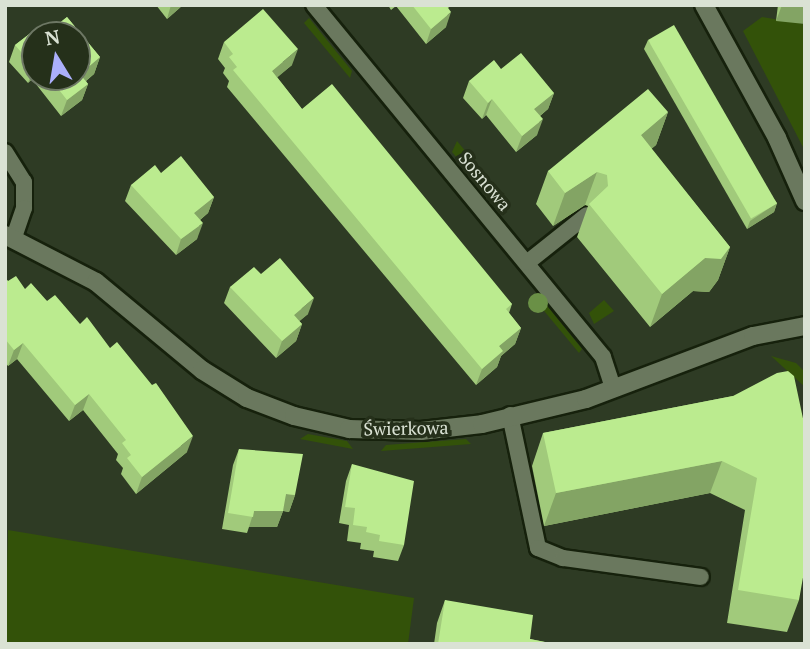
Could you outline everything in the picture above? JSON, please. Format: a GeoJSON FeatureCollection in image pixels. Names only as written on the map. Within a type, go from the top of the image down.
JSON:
{"type":"FeatureCollection","features":[{"type":"Feature","properties":{"kind":"street"},"geometry":{"type":"LineString","coordinates":[[712,10],[805,201]]}},
{"type":"Feature","properties":{"kind":"street","name":"Świerkowa"},"geometry":{"type":"LineString","coordinates":[[10,236],[96,282],[201,370],[274,410],[349,429],[386,432],[464,427],[613,388],[753,337],[805,326]]}},
{"type":"Feature","properties":{"kind":"lane","name":"Sosnowa"},"geometry":{"type":"LineString","coordinates":[[314,5],[603,357],[613,388]]}},
{"type":"Feature","properties":{"kind":"lane"},"geometry":{"type":"LineString","coordinates":[[5,152],[24,182],[24,208],[10,236]]}},
{"type":"Feature","properties":{"kind":"lane"},"geometry":{"type":"LineString","coordinates":[[527,262],[587,215]]}},
{"type":"Feature","properties":{"kind":"lane"},"geometry":{"type":"LineString","coordinates":[[510,415],[538,548],[563,558],[701,577]]}},
{"type":"Feature","properties":{"kind":"green space"},"geometry":{"type":"Polygon","coordinates":[[[762,17],[805,24],[805,151],[743,31],[762,17]]]}},
{"type":"Feature","properties":{"kind":"green space"},"geometry":{"type":"Polygon","coordinates":[[[309,18],[352,71],[350,78],[304,23],[309,18]]]}},
{"type":"Feature","properties":{"kind":"green space"},"geometry":{"type":"Polygon","coordinates":[[[457,141],[495,187],[482,188],[452,152],[457,141]]]}},
{"type":"Feature","properties":{"kind":"green space"},"geometry":{"type":"Polygon","coordinates":[[[542,299],[582,349],[579,353],[535,300],[542,299]]]}},
{"type":"Feature","properties":{"kind":"green space"},"geometry":{"type":"Polygon","coordinates":[[[604,300],[614,311],[594,324],[589,313],[604,300]]]}},
{"type":"Feature","properties":{"kind":"green space"},"geometry":{"type":"Polygon","coordinates":[[[771,356],[796,363],[805,372],[805,387],[771,356]]]}},
{"type":"Feature","properties":{"kind":"green space"},"geometry":{"type":"Polygon","coordinates":[[[308,434],[347,441],[353,449],[300,439],[308,434]]]}},
{"type":"Feature","properties":{"kind":"green space"},"geometry":{"type":"Polygon","coordinates":[[[466,439],[471,444],[381,451],[386,445],[466,439]]]}},
{"type":"Feature","properties":{"kind":"green space"},"geometry":{"type":"Polygon","coordinates":[[[8,530],[414,598],[408,644],[5,644],[8,530]]]}},
{"type":"Feature","properties":{"kind":"building"},"geometry":{"type":"Polygon","coordinates":[[[412,5],[446,5],[451,12],[431,29],[412,5]]]}},
{"type":"Feature","properties":{"kind":"building"},"geometry":{"type":"Polygon","coordinates":[[[263,9],[298,49],[272,71],[302,109],[332,84],[512,304],[506,309],[521,328],[499,346],[503,351],[482,369],[233,70],[237,67],[229,57],[233,54],[224,42],[263,9]]]}},
{"type":"Feature","properties":{"kind":"building"},"geometry":{"type":"Polygon","coordinates":[[[674,25],[777,203],[751,218],[648,40],[674,25]]]}},
{"type":"Feature","properties":{"kind":"building"},"geometry":{"type":"Polygon","coordinates":[[[21,40],[21,52],[15,45],[21,40]]]}},
{"type":"Feature","properties":{"kind":"building"},"geometry":{"type":"Polygon","coordinates":[[[91,46],[100,57],[91,65],[91,46]]]}},
{"type":"Feature","properties":{"kind":"building"},"geometry":{"type":"Polygon","coordinates":[[[521,53],[554,93],[534,109],[543,119],[522,136],[492,99],[488,103],[469,81],[494,60],[501,69],[521,53]]]}},
{"type":"Feature","properties":{"kind":"building"},"geometry":{"type":"Polygon","coordinates":[[[648,89],[668,112],[641,135],[730,247],[721,259],[705,258],[662,294],[589,204],[608,186],[607,175],[597,172],[565,193],[548,171],[648,89]]]}},
{"type":"Feature","properties":{"kind":"building"},"geometry":{"type":"Polygon","coordinates":[[[60,91],[79,91],[67,100],[60,91]]]}},
{"type":"Feature","properties":{"kind":"building"},"geometry":{"type":"Polygon","coordinates":[[[181,156],[214,197],[194,213],[203,223],[181,239],[131,185],[155,165],[161,173],[181,156]]]}},
{"type":"Feature","properties":{"kind":"building"},"geometry":{"type":"Polygon","coordinates":[[[280,258],[314,298],[294,315],[302,324],[282,341],[230,287],[254,267],[261,274],[280,258]]]}},
{"type":"Feature","properties":{"kind":"building"},"geometry":{"type":"Polygon","coordinates":[[[16,276],[25,289],[31,283],[47,301],[55,295],[80,324],[87,317],[110,348],[117,342],[152,385],[156,383],[193,436],[142,477],[127,458],[131,455],[122,443],[126,440],[89,394],[75,405],[23,343],[14,350],[5,339],[5,278],[8,281],[16,276]]]}},
{"type":"Feature","properties":{"kind":"building"},"geometry":{"type":"Polygon","coordinates":[[[788,371],[794,376],[805,428],[805,566],[799,600],[738,590],[757,478],[722,461],[556,493],[543,433],[733,396],[777,373],[788,371]]]}},
{"type":"Feature","properties":{"kind":"building"},"geometry":{"type":"Polygon","coordinates":[[[239,449],[303,454],[295,495],[286,494],[283,511],[254,511],[253,517],[228,513],[239,449]]]}},
{"type":"Feature","properties":{"kind":"building"},"geometry":{"type":"Polygon","coordinates":[[[352,464],[414,481],[404,545],[379,541],[380,535],[366,532],[367,527],[353,525],[355,508],[345,507],[352,464]]]}},
{"type":"Feature","properties":{"kind":"building"},"geometry":{"type":"Polygon","coordinates":[[[445,600],[533,615],[530,639],[555,644],[438,644],[445,600]]]}}]}
